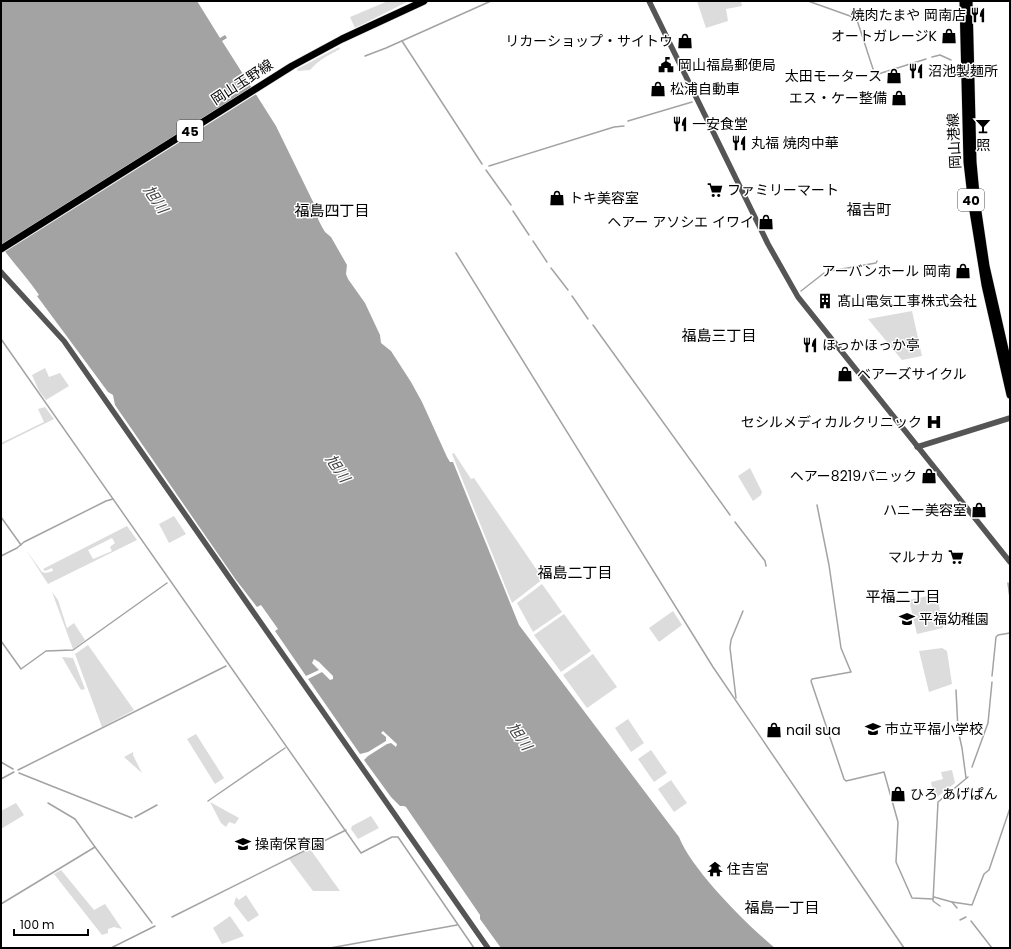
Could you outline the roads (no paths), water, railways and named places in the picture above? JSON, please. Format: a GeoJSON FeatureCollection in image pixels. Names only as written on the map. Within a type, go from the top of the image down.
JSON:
{"type":"FeatureCollection","features":[{"type":"Feature","properties":{"kind":"main road","name":"岡山玉野線"},"geometry":{"type":"LineString","coordinates":[[1,249],[292,66],[342,39],[424,1]]}},
{"type":"Feature","properties":{"kind":"main road","name":"岡山港線"},"geometry":{"type":"LineString","coordinates":[[963,1],[967,162],[972,205],[985,285],[1010,395]]}},
{"type":"Feature","properties":{"kind":"main road","name":"岡山港線"},"geometry":{"type":"LineString","coordinates":[[969,1],[973,162],[977,205],[989,279],[1010,371]]}},
{"type":"Feature","properties":{"kind":"street"},"geometry":{"type":"LineString","coordinates":[[649,1],[768,244],[792,289],[1010,562]]}},
{"type":"Feature","properties":{"kind":"street"},"geometry":{"type":"LineString","coordinates":[[1,272],[58,333],[488,948]]}},
{"type":"Feature","properties":{"kind":"street"},"geometry":{"type":"LineString","coordinates":[[917,447],[1010,418]]}},
{"type":"Feature","properties":{"kind":"water","name":"旭川"},"geometry":{"type":"Polygon","coordinates":[[[1,1],[197,1],[220,38],[225,35],[227,38],[222,41],[276,126],[318,212],[318,219],[322,227],[331,237],[347,265],[346,274],[348,279],[365,303],[380,335],[381,343],[391,351],[411,382],[422,402],[447,457],[450,462],[453,462],[519,625],[679,837],[695,865],[735,911],[775,948],[501,948],[480,919],[480,915],[406,807],[400,806],[391,797],[364,760],[387,744],[391,743],[396,747],[397,744],[383,731],[381,733],[386,737],[386,741],[368,752],[360,754],[308,679],[322,672],[330,680],[333,679],[333,676],[314,659],[312,663],[319,670],[306,676],[275,631],[278,629],[261,605],[257,607],[236,580],[115,405],[113,395],[108,392],[37,296],[39,295],[34,288],[1,246],[1,1]]]}},
{"type":"Feature","properties":{"kind":"waterway"},"geometry":{"type":"LineString","coordinates":[[365,56],[491,1]]}},
{"type":"Feature","properties":{"kind":"waterway"},"geometry":{"type":"LineString","coordinates":[[808,1],[857,20],[875,75],[926,59]]}},
{"type":"Feature","properties":{"kind":"waterway"},"geometry":{"type":"LineString","coordinates":[[402,41],[482,164]]}},
{"type":"Feature","properties":{"kind":"waterway"},"geometry":{"type":"LineString","coordinates":[[932,57],[940,55],[951,60]]}},
{"type":"Feature","properties":{"kind":"waterway"},"geometry":{"type":"LineString","coordinates":[[628,121],[692,102]]}},
{"type":"Feature","properties":{"kind":"waterway"},"geometry":{"type":"LineString","coordinates":[[489,166],[614,127],[624,126]]}},
{"type":"Feature","properties":{"kind":"waterway"},"geometry":{"type":"LineString","coordinates":[[486,170],[511,205]]}},
{"type":"Feature","properties":{"kind":"waterway"},"geometry":{"type":"LineString","coordinates":[[513,211],[529,235]]}},
{"type":"Feature","properties":{"kind":"waterway"},"geometry":{"type":"LineString","coordinates":[[533,241],[547,262]]}},
{"type":"Feature","properties":{"kind":"waterway"},"geometry":{"type":"LineString","coordinates":[[456,253],[713,667],[904,948]]}},
{"type":"Feature","properties":{"kind":"waterway"},"geometry":{"type":"LineString","coordinates":[[830,271],[876,263],[877,261]]}},
{"type":"Feature","properties":{"kind":"waterway"},"geometry":{"type":"LineString","coordinates":[[551,268],[568,290]]}},
{"type":"Feature","properties":{"kind":"waterway"},"geometry":{"type":"LineString","coordinates":[[801,291],[824,273]]}},
{"type":"Feature","properties":{"kind":"waterway"},"geometry":{"type":"LineString","coordinates":[[572,296],[588,319]]}},
{"type":"Feature","properties":{"kind":"waterway"},"geometry":{"type":"LineString","coordinates":[[593,325],[730,515]]}},
{"type":"Feature","properties":{"kind":"waterway"},"geometry":{"type":"LineString","coordinates":[[1,339],[361,853],[392,837],[398,837],[474,948]]}},
{"type":"Feature","properties":{"kind":"waterway"},"geometry":{"type":"LineString","coordinates":[[1,556],[17,548],[24,542],[106,501],[113,499]]}},
{"type":"Feature","properties":{"kind":"waterway"},"geometry":{"type":"LineString","coordinates":[[817,505],[829,565],[841,648],[851,672],[812,679],[811,681],[844,779],[846,781],[884,772],[898,822],[896,862],[912,898],[933,899]]}},
{"type":"Feature","properties":{"kind":"waterway"},"geometry":{"type":"LineString","coordinates":[[1,517],[21,545]]}},
{"type":"Feature","properties":{"kind":"waterway"},"geometry":{"type":"LineString","coordinates":[[735,522],[765,561],[766,566]]}},
{"type":"Feature","properties":{"kind":"waterway"},"geometry":{"type":"LineString","coordinates":[[1,641],[21,669],[46,651],[73,650],[167,583]]}},
{"type":"Feature","properties":{"kind":"waterway"},"geometry":{"type":"LineString","coordinates":[[1008,583],[1010,598]]}},
{"type":"Feature","properties":{"kind":"waterway"},"geometry":{"type":"LineString","coordinates":[[736,698],[730,648],[731,640],[743,611]]}},
{"type":"Feature","properties":{"kind":"waterway"},"geometry":{"type":"LineString","coordinates":[[992,676],[996,637],[998,635],[1010,633]]}},
{"type":"Feature","properties":{"kind":"waterway"},"geometry":{"type":"LineString","coordinates":[[18,770],[226,666]]}},
{"type":"Feature","properties":{"kind":"waterway"},"geometry":{"type":"LineString","coordinates":[[972,767],[988,723],[992,682]]}},
{"type":"Feature","properties":{"kind":"waterway"},"geometry":{"type":"LineString","coordinates":[[956,690],[958,730],[966,778]]}},
{"type":"Feature","properties":{"kind":"waterway"},"geometry":{"type":"LineString","coordinates":[[208,801],[285,748]]}},
{"type":"Feature","properties":{"kind":"waterway"},"geometry":{"type":"LineString","coordinates":[[1,762],[13,769]]}},
{"type":"Feature","properties":{"kind":"waterway"},"geometry":{"type":"LineString","coordinates":[[1,779],[14,772]]}},
{"type":"Feature","properties":{"kind":"waterway"},"geometry":{"type":"LineString","coordinates":[[19,773],[132,818]]}},
{"type":"Feature","properties":{"kind":"waterway"},"geometry":{"type":"LineString","coordinates":[[940,906],[933,901],[938,802],[968,777]]}},
{"type":"Feature","properties":{"kind":"waterway"},"geometry":{"type":"LineString","coordinates":[[48,803],[75,819],[95,847]]}},
{"type":"Feature","properties":{"kind":"waterway"},"geometry":{"type":"LineString","coordinates":[[135,817],[157,805]]}},
{"type":"Feature","properties":{"kind":"waterway"},"geometry":{"type":"LineString","coordinates":[[952,902],[972,905],[984,874],[989,870],[1010,808]]}},
{"type":"Feature","properties":{"kind":"waterway"},"geometry":{"type":"LineString","coordinates":[[172,917],[346,830]]}},
{"type":"Feature","properties":{"kind":"waterway"},"geometry":{"type":"LineString","coordinates":[[1,904],[95,847],[152,923]]}},
{"type":"Feature","properties":{"kind":"waterway"},"geometry":{"type":"LineString","coordinates":[[934,897],[952,902],[957,908]]}},
{"type":"Feature","properties":{"kind":"waterway"},"geometry":{"type":"LineString","coordinates":[[960,920],[966,917]]}},
{"type":"Feature","properties":{"kind":"waterway"},"geometry":{"type":"LineString","coordinates":[[971,921],[992,948]]}},
{"type":"Feature","properties":{"kind":"waterway"},"geometry":{"type":"LineString","coordinates":[[330,948],[457,925]]}},
{"type":"Feature","properties":{"kind":"waterway"},"geometry":{"type":"LineString","coordinates":[[111,948],[155,926]]}},
{"type":"Feature","properties":{"kind":"place","name":"焼肉たまや 岡南店"},"geometry":{"type":"Point","coordinates":[978,15]}},
{"type":"Feature","properties":{"kind":"place","name":"オートガレージK"},"geometry":{"type":"Point","coordinates":[949,36]}},
{"type":"Feature","properties":{"kind":"place","name":"リカーショップ・サイトウ"},"geometry":{"type":"Point","coordinates":[685,41]}},
{"type":"Feature","properties":{"kind":"place","name":"岡山福島郵便局"},"geometry":{"type":"Point","coordinates":[666,65]}},
{"type":"Feature","properties":{"kind":"place","name":"沼池製麺所"},"geometry":{"type":"Point","coordinates":[916,71]}},
{"type":"Feature","properties":{"kind":"place","name":"太田モータース"},"geometry":{"type":"Point","coordinates":[894,76]}},
{"type":"Feature","properties":{"kind":"place","name":"松浦自動車"},"geometry":{"type":"Point","coordinates":[658,89]}},
{"type":"Feature","properties":{"kind":"place","name":"エス・ケー整備"},"geometry":{"type":"Point","coordinates":[899,98]}},
{"type":"Feature","properties":{"kind":"place","name":"一安食堂"},"geometry":{"type":"Point","coordinates":[680,124]}},
{"type":"Feature","properties":{"kind":"place","name":"照"},"geometry":{"type":"Point","coordinates":[983,126]}},
{"type":"Feature","properties":{"kind":"place","name":"丸福 焼肉中華"},"geometry":{"type":"Point","coordinates":[739,143]}},
{"type":"Feature","properties":{"kind":"place","name":"ファミリーマート"},"geometry":{"type":"Point","coordinates":[715,190]}},
{"type":"Feature","properties":{"kind":"place","name":"トキ美容室"},"geometry":{"type":"Point","coordinates":[557,198]}},
{"type":"Feature","properties":{"kind":"place","name":"ヘアー アソシエ イワイ"},"geometry":{"type":"Point","coordinates":[766,222]}},
{"type":"Feature","properties":{"kind":"place","name":"アーバンホール 岡南"},"geometry":{"type":"Point","coordinates":[963,271]}},
{"type":"Feature","properties":{"kind":"place","name":"髙山電気工事株式会社"},"geometry":{"type":"Point","coordinates":[825,301]}},
{"type":"Feature","properties":{"kind":"place","name":"ほっかほっか亭"},"geometry":{"type":"Point","coordinates":[810,345]}},
{"type":"Feature","properties":{"kind":"place","name":"ベアーズサイクル"},"geometry":{"type":"Point","coordinates":[845,374]}},
{"type":"Feature","properties":{"kind":"place","name":"セシルメディカルクリニック"},"geometry":{"type":"Point","coordinates":[934,422]}},
{"type":"Feature","properties":{"kind":"place","name":"ヘアー8219パニック"},"geometry":{"type":"Point","coordinates":[929,476]}},
{"type":"Feature","properties":{"kind":"place","name":"ハニー美容室"},"geometry":{"type":"Point","coordinates":[979,510]}},
{"type":"Feature","properties":{"kind":"place","name":"マルナカ"},"geometry":{"type":"Point","coordinates":[956,557]}},
{"type":"Feature","properties":{"kind":"place","name":"平福幼稚園"},"geometry":{"type":"Point","coordinates":[907,619]}},
{"type":"Feature","properties":{"kind":"place","name":"市立平福小学校"},"geometry":{"type":"Point","coordinates":[873,729]}},
{"type":"Feature","properties":{"kind":"place","name":"nail sua"},"geometry":{"type":"Point","coordinates":[774,730]}},
{"type":"Feature","properties":{"kind":"place","name":"ひろ あげぱん"},"geometry":{"type":"Point","coordinates":[898,794]}},
{"type":"Feature","properties":{"kind":"place","name":"操南保育園"},"geometry":{"type":"Point","coordinates":[243,844]}},
{"type":"Feature","properties":{"kind":"place","name":"住吉宮"},"geometry":{"type":"Point","coordinates":[715,869]}},
{"type":"Feature","properties":{"kind":"district","name":"福吉町"},"geometry":{"type":"Point","coordinates":[869,209]}},
{"type":"Feature","properties":{"kind":"district","name":"福島四丁目"},"geometry":{"type":"Point","coordinates":[332,210]}},
{"type":"Feature","properties":{"kind":"district","name":"福島三丁目"},"geometry":{"type":"Point","coordinates":[719,335]}},
{"type":"Feature","properties":{"kind":"district","name":"福島二丁目"},"geometry":{"type":"Point","coordinates":[575,572]}},
{"type":"Feature","properties":{"kind":"district","name":"平福二丁目"},"geometry":{"type":"Point","coordinates":[903,596]}},
{"type":"Feature","properties":{"kind":"district","name":"福島一丁目"},"geometry":{"type":"Point","coordinates":[782,907]}}]}
